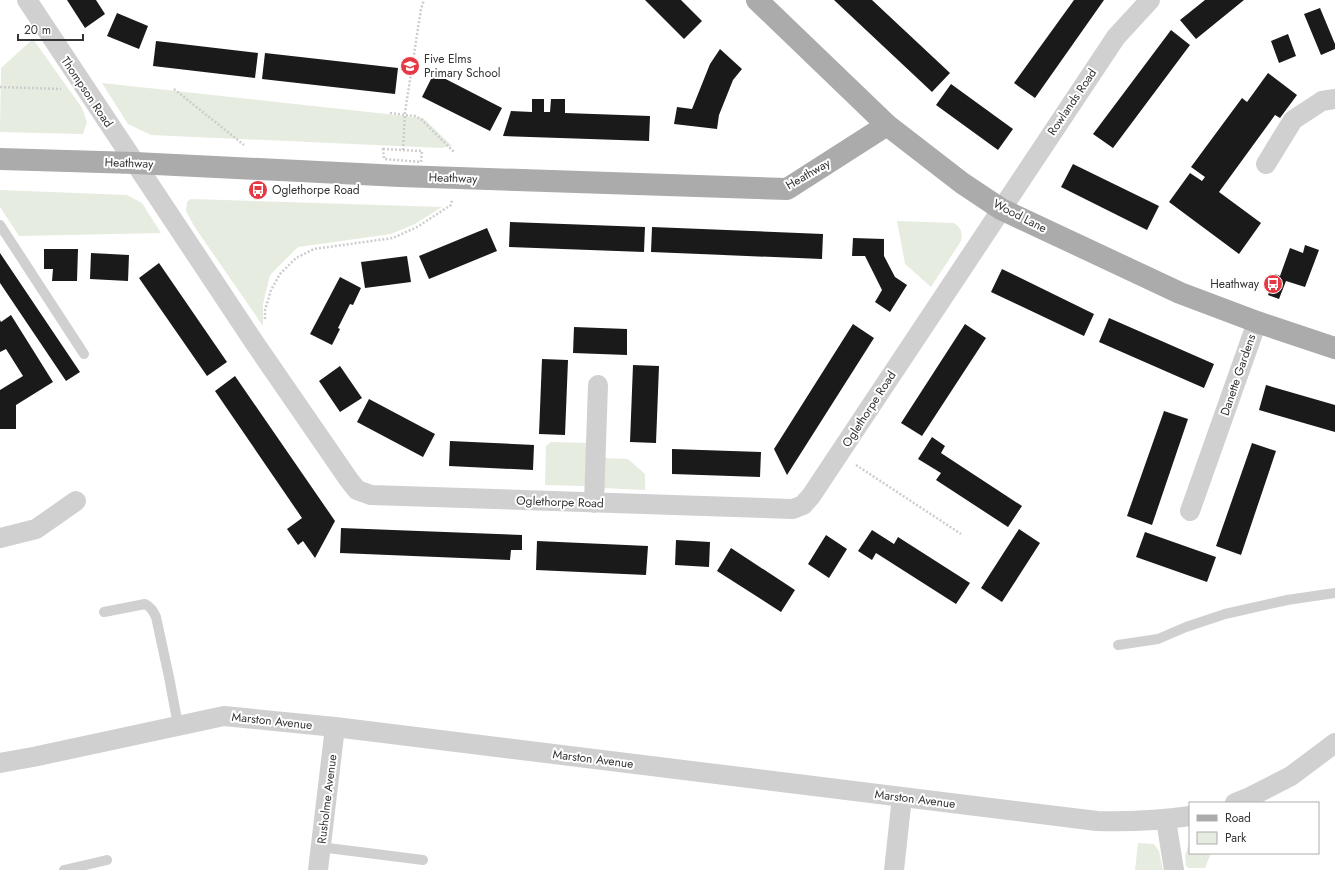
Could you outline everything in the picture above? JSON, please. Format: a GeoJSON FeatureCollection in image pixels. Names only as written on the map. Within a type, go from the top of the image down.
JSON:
{"type":"FeatureCollection","features":[{"type":"Feature","properties":{"kind":"main road","name":"Wood Lane"},"geometry":{"type":"LineString","coordinates":[[756,0],[887,125],[962,183],[1001,209],[1180,293],[1257,322],[1335,348]]}},
{"type":"Feature","properties":{"kind":"main road","name":"Heathway"},"geometry":{"type":"LineString","coordinates":[[0,159],[135,163],[408,177],[787,189],[887,125]]}},
{"type":"Feature","properties":{"kind":"street","name":"Thompson Road"},"geometry":{"type":"LineString","coordinates":[[27,0],[135,163]]}},
{"type":"Feature","properties":{"kind":"street","name":"Rowlands Road"},"geometry":{"type":"LineString","coordinates":[[1001,209],[1116,36],[1150,0]]}},
{"type":"Feature","properties":{"kind":"street"},"geometry":{"type":"LineString","coordinates":[[1266,164],[1293,120],[1322,101],[1335,99]]}},
{"type":"Feature","properties":{"kind":"street","name":"Oglethorpe Road"},"geometry":{"type":"LineString","coordinates":[[135,163],[254,342],[349,480],[357,490],[370,495],[793,509],[803,505],[811,496],[1001,209]]}},
{"type":"Feature","properties":{"kind":"street","name":"Danette Gardens"},"geometry":{"type":"LineString","coordinates":[[1190,511],[1257,322]]}},
{"type":"Feature","properties":{"kind":"street"},"geometry":{"type":"LineString","coordinates":[[594,503],[598,385]]}},
{"type":"Feature","properties":{"kind":"street"},"geometry":{"type":"LineString","coordinates":[[0,538],[36,529],[76,501]]}},
{"type":"Feature","properties":{"kind":"street","name":"Marston Avenue"},"geometry":{"type":"LineString","coordinates":[[0,763],[224,716],[335,727],[1097,820],[1137,822],[1166,820],[1189,816]]}},
{"type":"Feature","properties":{"kind":"street","name":"Rusholme Avenue"},"geometry":{"type":"LineString","coordinates":[[318,870],[335,727]]}},
{"type":"Feature","properties":{"kind":"street"},"geometry":{"type":"LineString","coordinates":[[1238,802],[1291,776],[1335,743]]}},
{"type":"Feature","properties":{"kind":"street"},"geometry":{"type":"LineString","coordinates":[[894,870],[902,797]]}},
{"type":"Feature","properties":{"kind":"street"},"geometry":{"type":"LineString","coordinates":[[1166,820],[1174,870]]}},
{"type":"Feature","properties":{"kind":"lane"},"geometry":{"type":"LineString","coordinates":[[0,225],[84,354]]}},
{"type":"Feature","properties":{"kind":"lane"},"geometry":{"type":"LineString","coordinates":[[1118,645],[1158,639],[1225,614],[1287,600],[1335,593]]}},
{"type":"Feature","properties":{"kind":"lane"},"geometry":{"type":"LineString","coordinates":[[104,612],[145,604],[153,610],[167,664],[178,725]]}},
{"type":"Feature","properties":{"kind":"lane"},"geometry":{"type":"LineString","coordinates":[[320,847],[423,860]]}},
{"type":"Feature","properties":{"kind":"lane"},"geometry":{"type":"LineString","coordinates":[[64,870],[107,860]]}},
{"type":"Feature","properties":{"kind":"path"},"geometry":{"type":"LineString","coordinates":[[402,150],[405,115],[421,9],[424,0]]}},
{"type":"Feature","properties":{"kind":"path"},"geometry":{"type":"LineString","coordinates":[[0,87],[65,89]]}},
{"type":"Feature","properties":{"kind":"path"},"geometry":{"type":"LineString","coordinates":[[174,89],[244,145],[236,145]]}},
{"type":"Feature","properties":{"kind":"path"},"geometry":{"type":"LineString","coordinates":[[390,113],[421,119],[455,153]]}},
{"type":"Feature","properties":{"kind":"path"},"geometry":{"type":"LineString","coordinates":[[254,342],[265,334],[265,310],[271,290],[280,274],[296,258],[314,248],[393,238],[417,227],[451,206],[452,200]]}},
{"type":"Feature","properties":{"kind":"path"},"geometry":{"type":"LineString","coordinates":[[839,454],[961,534]]}},
{"type":"Feature","properties":{"kind":"green space"},"geometry":{"type":"Polygon","coordinates":[[[33,39],[82,108],[87,122],[83,134],[0,132],[1,68],[33,39]]]}},
{"type":"Feature","properties":{"kind":"green space"},"geometry":{"type":"Polygon","coordinates":[[[102,83],[423,118],[452,146],[441,148],[151,135],[128,124],[102,83]]]}},
{"type":"Feature","properties":{"kind":"green space"},"geometry":{"type":"Polygon","coordinates":[[[0,190],[127,195],[142,203],[161,233],[19,236],[0,207],[0,190]]]}},
{"type":"Feature","properties":{"kind":"green space"},"geometry":{"type":"Polygon","coordinates":[[[191,199],[442,207],[415,224],[391,234],[298,247],[270,275],[263,304],[263,326],[194,226],[186,211],[187,202],[191,199]]]}},
{"type":"Feature","properties":{"kind":"green space"},"geometry":{"type":"Polygon","coordinates":[[[897,221],[954,223],[960,228],[962,233],[961,241],[931,287],[905,264],[897,221]]]}},
{"type":"Feature","properties":{"kind":"green space"},"geometry":{"type":"Polygon","coordinates":[[[551,442],[590,443],[588,483],[584,486],[545,485],[546,446],[551,442]]]}},
{"type":"Feature","properties":{"kind":"green space"},"geometry":{"type":"Polygon","coordinates":[[[602,458],[628,459],[645,474],[645,490],[601,488],[602,458]]]}},
{"type":"Feature","properties":{"kind":"green space"},"geometry":{"type":"Polygon","coordinates":[[[1138,843],[1154,844],[1159,851],[1163,870],[1135,870],[1138,843]]]}},
{"type":"Feature","properties":{"kind":"green space"},"geometry":{"type":"Polygon","coordinates":[[[1189,843],[1189,854],[1211,854],[1205,868],[1189,868],[1186,866],[1185,856],[1189,843]]]}},
{"type":"Feature","properties":{"kind":"building"},"geometry":{"type":"Polygon","coordinates":[[[67,0],[96,0],[105,14],[85,28],[67,0]]]}},
{"type":"Feature","properties":{"kind":"building"},"geometry":{"type":"Polygon","coordinates":[[[645,0],[681,0],[702,21],[684,39],[645,0]]]}},
{"type":"Feature","properties":{"kind":"building"},"geometry":{"type":"Polygon","coordinates":[[[834,0],[872,0],[950,73],[932,92],[834,0]]]}},
{"type":"Feature","properties":{"kind":"building"},"geometry":{"type":"Polygon","coordinates":[[[1074,0],[1104,0],[1035,98],[1014,83],[1074,0]]]}},
{"type":"Feature","properties":{"kind":"building"},"geometry":{"type":"Polygon","coordinates":[[[1205,0],[1244,0],[1196,39],[1180,20],[1205,0]]]}},
{"type":"Feature","properties":{"kind":"building"},"geometry":{"type":"Polygon","coordinates":[[[1320,8],[1335,44],[1335,49],[1321,55],[1304,14],[1320,8]]]}},
{"type":"Feature","properties":{"kind":"building"},"geometry":{"type":"Polygon","coordinates":[[[117,13],[148,26],[139,49],[107,36],[117,13]]]}},
{"type":"Feature","properties":{"kind":"building"},"geometry":{"type":"Polygon","coordinates":[[[1171,30],[1190,45],[1113,148],[1093,134],[1171,30]]]}},
{"type":"Feature","properties":{"kind":"building"},"geometry":{"type":"Polygon","coordinates":[[[1288,34],[1296,56],[1279,63],[1271,41],[1288,34]]]}},
{"type":"Feature","properties":{"kind":"building"},"geometry":{"type":"Polygon","coordinates":[[[156,41],[258,53],[255,78],[153,66],[156,41]]]}},
{"type":"Feature","properties":{"kind":"building"},"geometry":{"type":"Polygon","coordinates":[[[720,49],[742,69],[733,80],[719,115],[717,129],[674,124],[677,107],[692,109],[710,64],[720,49]]]}},
{"type":"Feature","properties":{"kind":"building"},"geometry":{"type":"Polygon","coordinates":[[[265,53],[398,68],[395,94],[262,79],[265,53]]]}},
{"type":"Feature","properties":{"kind":"building"},"geometry":{"type":"Polygon","coordinates":[[[434,73],[502,108],[490,131],[422,97],[434,73]]]}},
{"type":"Feature","properties":{"kind":"building"},"geometry":{"type":"Polygon","coordinates":[[[1268,73],[1297,95],[1280,118],[1275,115],[1219,192],[1261,223],[1239,254],[1169,202],[1190,173],[1202,181],[1205,177],[1191,167],[1242,98],[1247,102],[1268,73]]]}},
{"type":"Feature","properties":{"kind":"building"},"geometry":{"type":"Polygon","coordinates":[[[951,84],[1013,129],[998,150],[936,105],[951,84]]]}},
{"type":"Feature","properties":{"kind":"building"},"geometry":{"type":"Polygon","coordinates":[[[532,99],[544,99],[544,112],[550,112],[551,99],[565,99],[565,113],[650,116],[649,141],[503,136],[511,111],[532,112],[532,99]]]}},
{"type":"Feature","properties":{"kind":"building"},"geometry":{"type":"Polygon","coordinates":[[[1073,164],[1159,206],[1147,230],[1061,187],[1073,164]]]}},
{"type":"Feature","properties":{"kind":"building"},"geometry":{"type":"Polygon","coordinates":[[[510,222],[645,227],[644,252],[509,247],[510,222]]]}},
{"type":"Feature","properties":{"kind":"building"},"geometry":{"type":"Polygon","coordinates":[[[652,227],[823,234],[822,259],[651,252],[652,227]]]}},
{"type":"Feature","properties":{"kind":"building"},"geometry":{"type":"Polygon","coordinates":[[[487,228],[497,251],[429,279],[419,256],[487,228]]]}},
{"type":"Feature","properties":{"kind":"building"},"geometry":{"type":"Polygon","coordinates":[[[853,238],[884,239],[884,256],[895,277],[907,285],[890,312],[875,302],[882,290],[865,256],[852,256],[853,238]]]}},
{"type":"Feature","properties":{"kind":"building"},"geometry":{"type":"Polygon","coordinates":[[[1305,245],[1319,250],[1305,287],[1286,281],[1279,299],[1268,295],[1275,274],[1280,276],[1290,248],[1303,253],[1305,245]]]}},
{"type":"Feature","properties":{"kind":"building"},"geometry":{"type":"Polygon","coordinates":[[[44,249],[78,249],[77,281],[52,281],[53,269],[44,269],[44,249]]]}},
{"type":"Feature","properties":{"kind":"building"},"geometry":{"type":"Polygon","coordinates":[[[0,253],[80,372],[66,381],[0,283],[0,253]]]}},
{"type":"Feature","properties":{"kind":"building"},"geometry":{"type":"Polygon","coordinates":[[[91,253],[129,255],[128,281],[90,279],[91,253]]]}},
{"type":"Feature","properties":{"kind":"building"},"geometry":{"type":"Polygon","coordinates":[[[407,256],[411,282],[365,288],[361,262],[407,256]]]}},
{"type":"Feature","properties":{"kind":"building"},"geometry":{"type":"Polygon","coordinates":[[[159,263],[227,362],[207,376],[139,278],[159,263]]]}},
{"type":"Feature","properties":{"kind":"building"},"geometry":{"type":"Polygon","coordinates":[[[1002,269],[1094,314],[1084,336],[991,292],[1002,269]]]}},
{"type":"Feature","properties":{"kind":"building"},"geometry":{"type":"Polygon","coordinates":[[[340,277],[361,288],[353,305],[350,304],[338,328],[340,329],[332,345],[310,334],[340,277]]]}},
{"type":"Feature","properties":{"kind":"building"},"geometry":{"type":"Polygon","coordinates":[[[11,315],[53,382],[16,405],[16,429],[0,429],[0,390],[23,376],[6,349],[0,352],[0,320],[1,322],[11,315]]]}},
{"type":"Feature","properties":{"kind":"building"},"geometry":{"type":"Polygon","coordinates":[[[1109,318],[1214,364],[1204,388],[1099,342],[1109,318]]]}},
{"type":"Feature","properties":{"kind":"building"},"geometry":{"type":"Polygon","coordinates":[[[853,324],[874,338],[787,475],[774,449],[853,324]]]}},
{"type":"Feature","properties":{"kind":"building"},"geometry":{"type":"Polygon","coordinates":[[[965,324],[986,338],[922,436],[901,423],[965,324]]]}},
{"type":"Feature","properties":{"kind":"building"},"geometry":{"type":"Polygon","coordinates":[[[574,327],[627,329],[627,355],[573,353],[574,327]]]}},
{"type":"Feature","properties":{"kind":"building"},"geometry":{"type":"Polygon","coordinates":[[[542,359],[568,360],[565,435],[539,434],[542,359]]]}},
{"type":"Feature","properties":{"kind":"building"},"geometry":{"type":"Polygon","coordinates":[[[633,365],[659,366],[656,443],[630,442],[633,365]]]}},
{"type":"Feature","properties":{"kind":"building"},"geometry":{"type":"Polygon","coordinates":[[[340,366],[362,398],[340,412],[319,381],[340,366]]]}},
{"type":"Feature","properties":{"kind":"building"},"geometry":{"type":"Polygon","coordinates":[[[235,376],[335,521],[315,558],[303,541],[298,545],[287,529],[302,518],[215,391],[235,376]]]}},
{"type":"Feature","properties":{"kind":"building"},"geometry":{"type":"Polygon","coordinates":[[[1266,385],[1335,405],[1335,432],[1259,410],[1266,385]]]}},
{"type":"Feature","properties":{"kind":"building"},"geometry":{"type":"Polygon","coordinates":[[[369,399],[435,434],[423,457],[357,422],[369,399]]]}},
{"type":"Feature","properties":{"kind":"building"},"geometry":{"type":"Polygon","coordinates":[[[1164,411],[1188,419],[1152,525],[1127,516],[1164,411]]]}},
{"type":"Feature","properties":{"kind":"building"},"geometry":{"type":"Polygon","coordinates":[[[932,437],[945,446],[941,453],[1022,506],[1008,527],[936,480],[941,473],[918,459],[932,437]]]}},
{"type":"Feature","properties":{"kind":"building"},"geometry":{"type":"Polygon","coordinates":[[[450,441],[534,445],[533,470],[449,466],[450,441]]]}},
{"type":"Feature","properties":{"kind":"building"},"geometry":{"type":"Polygon","coordinates":[[[1252,443],[1276,451],[1241,555],[1216,546],[1252,443]]]}},
{"type":"Feature","properties":{"kind":"building"},"geometry":{"type":"Polygon","coordinates":[[[672,449],[761,452],[760,477],[672,474],[672,449]]]}},
{"type":"Feature","properties":{"kind":"building"},"geometry":{"type":"Polygon","coordinates":[[[341,528],[522,535],[522,550],[511,550],[510,560],[340,553],[341,528]]]}},
{"type":"Feature","properties":{"kind":"building"},"geometry":{"type":"Polygon","coordinates":[[[1019,529],[1040,543],[1002,602],[981,588],[1019,529]]]}},
{"type":"Feature","properties":{"kind":"building"},"geometry":{"type":"Polygon","coordinates":[[[872,530],[894,544],[898,537],[970,583],[956,604],[876,553],[872,560],[858,551],[872,530]]]}},
{"type":"Feature","properties":{"kind":"building"},"geometry":{"type":"Polygon","coordinates":[[[1145,532],[1216,557],[1207,582],[1136,557],[1145,532]]]}},
{"type":"Feature","properties":{"kind":"building"},"geometry":{"type":"Polygon","coordinates":[[[826,535],[847,549],[829,578],[808,564],[826,535]]]}},
{"type":"Feature","properties":{"kind":"building"},"geometry":{"type":"Polygon","coordinates":[[[676,540],[710,542],[709,567],[675,565],[676,540]]]}},
{"type":"Feature","properties":{"kind":"building"},"geometry":{"type":"Polygon","coordinates":[[[537,541],[648,546],[646,575],[536,570],[537,541]]]}},
{"type":"Feature","properties":{"kind":"building"},"geometry":{"type":"Polygon","coordinates":[[[731,548],[795,590],[781,612],[717,571],[731,548]]]}},
{"type":"Feature","properties":{"kind":"place","name":"Five Elms Primary School"},"geometry":{"type":"Point","coordinates":[410,66]}},
{"type":"Feature","properties":{"kind":"place","name":"Oglethorpe Road"},"geometry":{"type":"Point","coordinates":[258,190]}},
{"type":"Feature","properties":{"kind":"place","name":"Heathway"},"geometry":{"type":"Point","coordinates":[1273,284]}}]}
